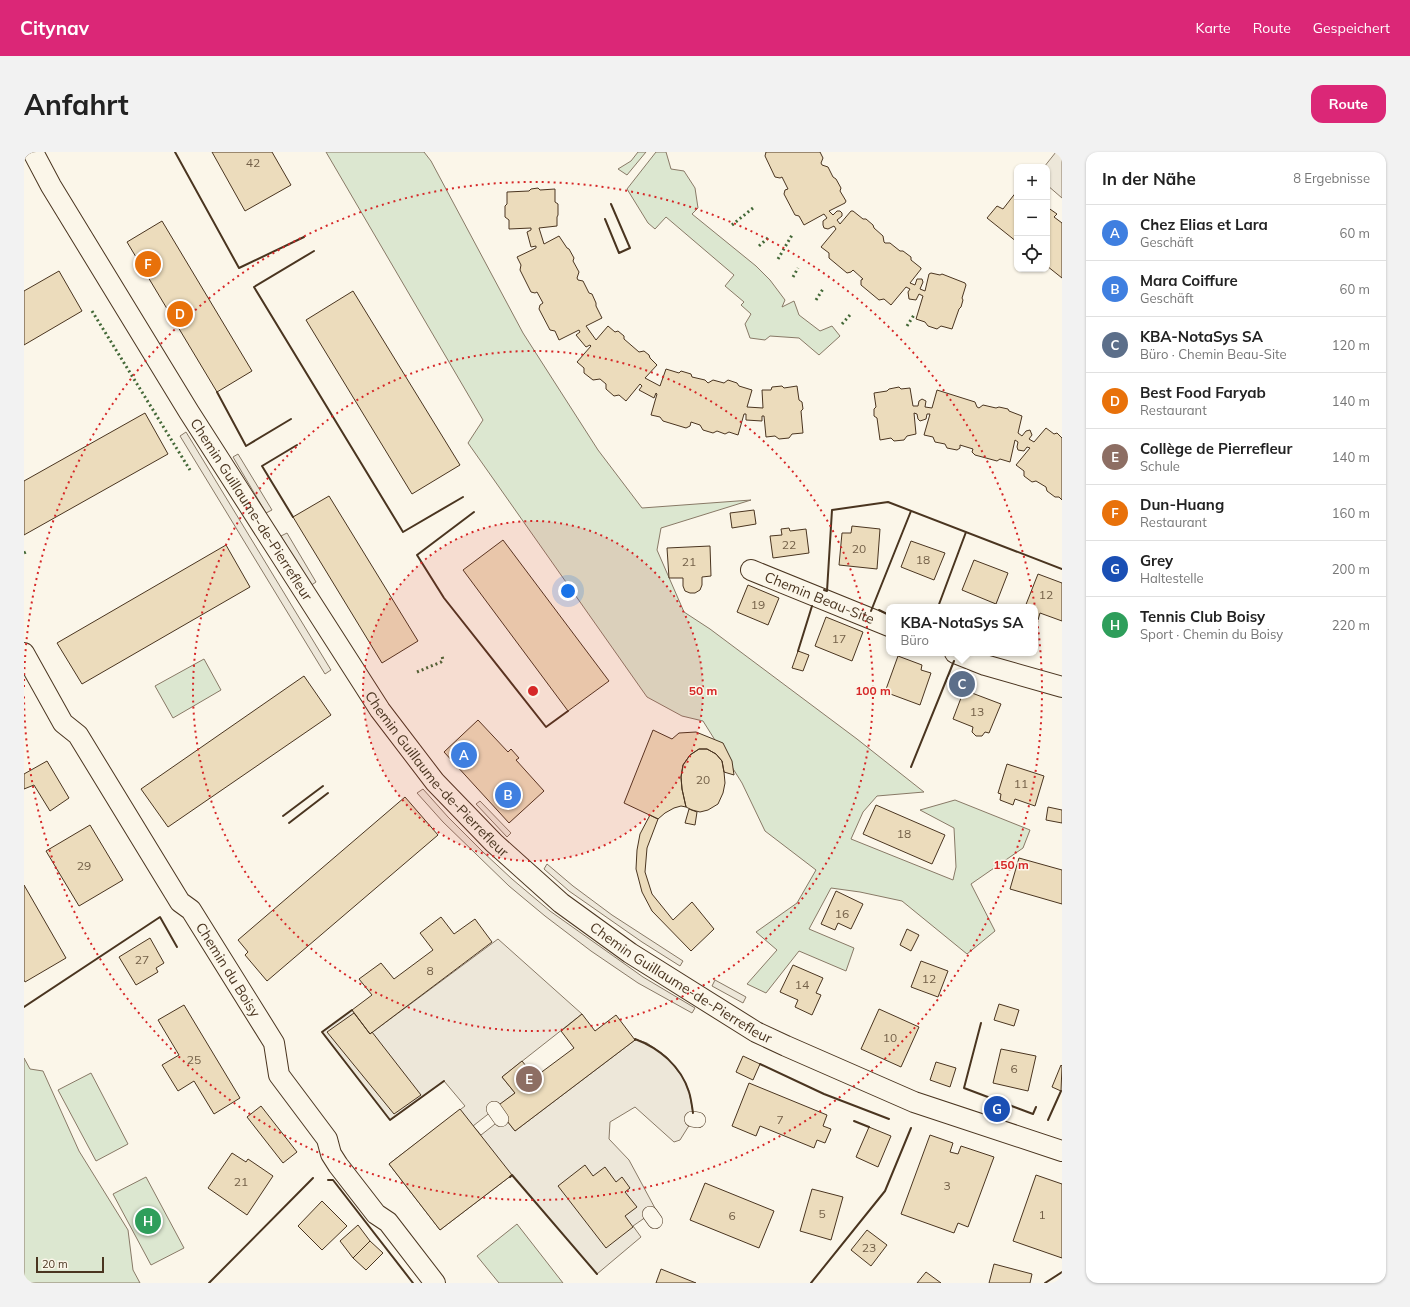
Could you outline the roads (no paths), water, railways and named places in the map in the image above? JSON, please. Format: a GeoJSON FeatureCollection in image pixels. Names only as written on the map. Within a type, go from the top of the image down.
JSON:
{"type":"FeatureCollection","features":[{"type":"Feature","properties":{"kind":"street","name":"Chemin Guillaume-de-Pierrefleur"},"geometry":{"type":"LineString","coordinates":[[33,152],[51,186],[189,412],[380,710],[435,782],[494,843],[561,903],[630,953],[756,1032],[914,1102],[1062,1151]]}},
{"type":"Feature","properties":{"kind":"street","name":"Chemin Beau-Site"},"geometry":{"type":"LineString","coordinates":[[751,570],[886,625]]}},
{"type":"Feature","properties":{"kind":"street","name":"Chemin du Boisy"},"geometry":{"type":"LineString","coordinates":[[24,653],[63,722],[78,735],[180,902],[191,910],[274,1043],[279,1075],[327,1139],[331,1154],[343,1171],[376,1214],[388,1222],[435,1283]]}},
{"type":"Feature","properties":{"kind":"street"},"geometry":{"type":"LineString","coordinates":[[962,656],[985,665],[1062,688]]}},
{"type":"Feature","properties":{"kind":"place","name":"Dun-Huang"},"geometry":{"type":"Point","coordinates":[148,264]}},
{"type":"Feature","properties":{"kind":"place","name":"Best Food Faryab"},"geometry":{"type":"Point","coordinates":[180,314]}},
{"type":"Feature","properties":{"kind":"place","name":"KBA-NotaSys SA"},"geometry":{"type":"Point","coordinates":[962,684]}},
{"type":"Feature","properties":{"kind":"place","name":"Chez Elias et Lara"},"geometry":{"type":"Point","coordinates":[464,755]}},
{"type":"Feature","properties":{"kind":"place","name":"Mara Coiffure"},"geometry":{"type":"Point","coordinates":[508,795]}},
{"type":"Feature","properties":{"kind":"place","name":"Collège de Pierrefleur"},"geometry":{"type":"Point","coordinates":[529,1079]}},
{"type":"Feature","properties":{"kind":"place","name":"Grey"},"geometry":{"type":"Point","coordinates":[997,1109]}},
{"type":"Feature","properties":{"kind":"place","name":"Tennis Club Boisy"},"geometry":{"type":"Point","coordinates":[148,1221]}}]}
